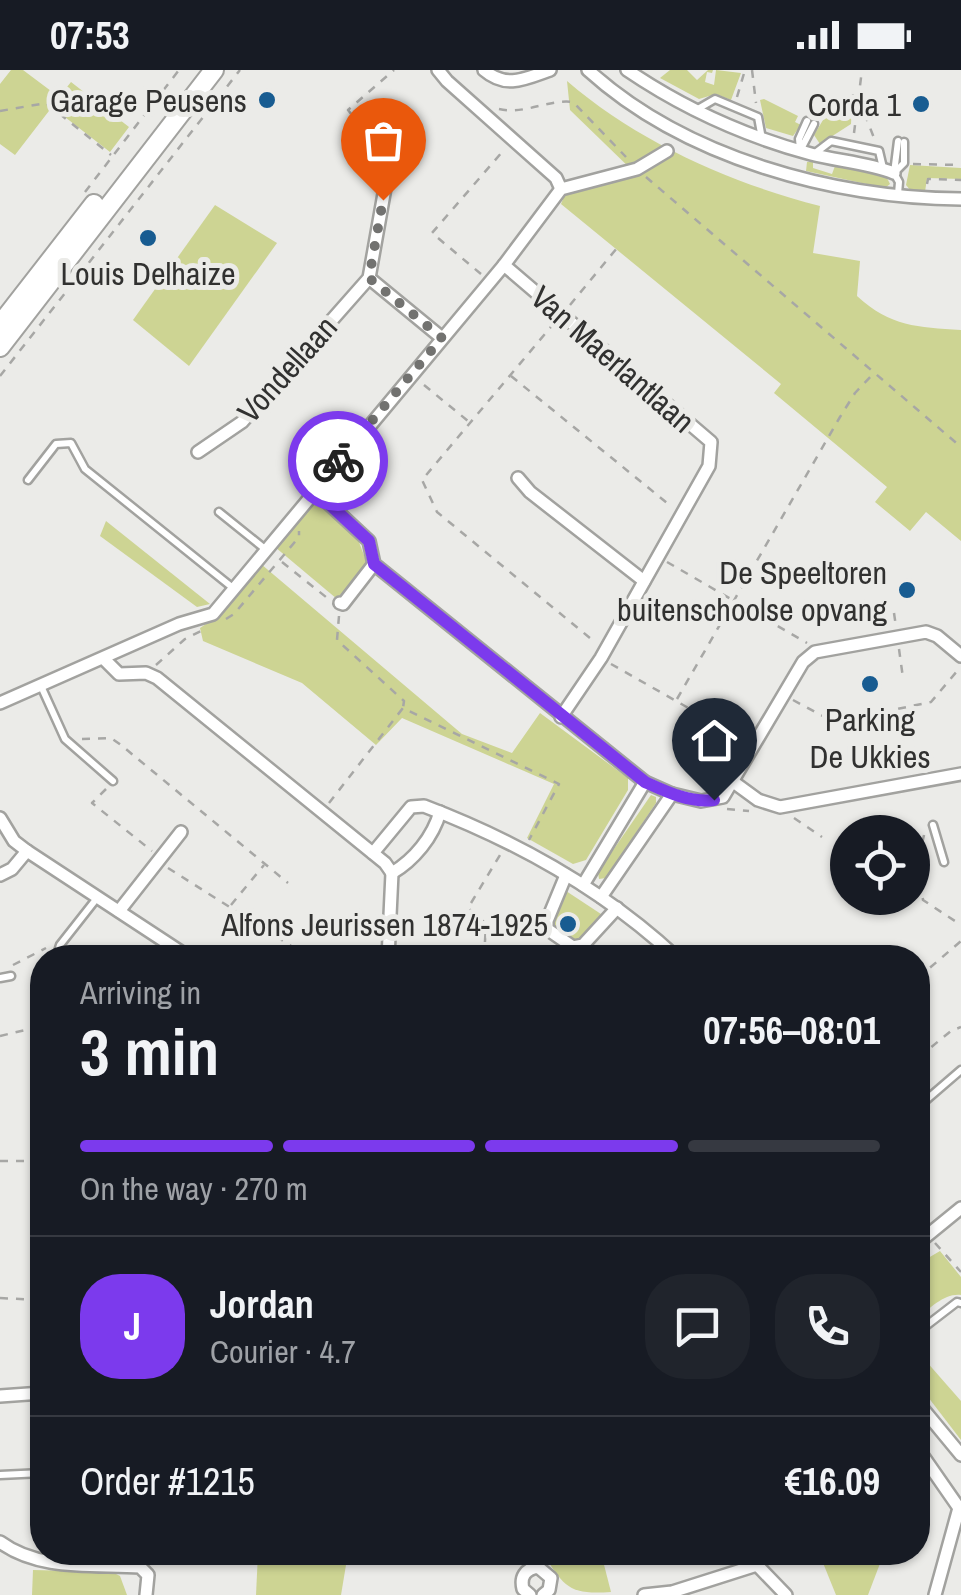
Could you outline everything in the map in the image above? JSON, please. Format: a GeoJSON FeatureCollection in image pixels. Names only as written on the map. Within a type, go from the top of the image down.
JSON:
{"type":"FeatureCollection","features":[{"type":"Feature","properties":{"kind":"main road"},"geometry":{"type":"LineString","coordinates":[[0,325],[200,70]]}},
{"type":"Feature","properties":{"kind":"main road"},"geometry":{"type":"LineString","coordinates":[[0,347],[214,70]]}},
{"type":"Feature","properties":{"kind":"street"},"geometry":{"type":"LineString","coordinates":[[438,70],[556,178],[561,190]]}},
{"type":"Feature","properties":{"kind":"street"},"geometry":{"type":"LineString","coordinates":[[484,70],[500,81],[517,82],[550,70]]}},
{"type":"Feature","properties":{"kind":"street"},"geometry":{"type":"LineString","coordinates":[[578,70],[600,80]]}},
{"type":"Feature","properties":{"kind":"street"},"geometry":{"type":"LineString","coordinates":[[588,70],[648,113],[700,141],[793,176],[898,196],[961,199]]}},
{"type":"Feature","properties":{"kind":"street"},"geometry":{"type":"LineString","coordinates":[[627,70],[695,111],[762,139],[814,154],[894,168]]}},
{"type":"Feature","properties":{"kind":"street"},"geometry":{"type":"LineString","coordinates":[[793,176],[800,150]]}},
{"type":"Feature","properties":{"kind":"street"},"geometry":{"type":"LineString","coordinates":[[0,703],[179,624],[213,614],[504,265],[561,190],[637,169],[667,151]]}},
{"type":"Feature","properties":{"kind":"street"},"geometry":{"type":"LineString","coordinates":[[390,160],[369,278],[442,338]]}},
{"type":"Feature","properties":{"kind":"street","name":"Van Maerlantlaan"},"geometry":{"type":"LineString","coordinates":[[504,265],[711,442],[710,466],[603,654],[562,717]]}},
{"type":"Feature","properties":{"kind":"street","name":"Vondellaan"},"geometry":{"type":"LineString","coordinates":[[198,452],[242,422],[369,278]]}},
{"type":"Feature","properties":{"kind":"street"},"geometry":{"type":"LineString","coordinates":[[518,478],[530,492],[644,580]]}},
{"type":"Feature","properties":{"kind":"street"},"geometry":{"type":"LineString","coordinates":[[314,490],[369,541],[374,564],[645,782],[672,794],[708,801],[723,797],[803,662],[814,652],[926,632],[961,656]]}},
{"type":"Feature","properties":{"kind":"street"},"geometry":{"type":"LineString","coordinates":[[340,603],[374,564]]}},
{"type":"Feature","properties":{"kind":"street"},"geometry":{"type":"LineString","coordinates":[[104,659],[119,674],[146,673],[157,678],[385,863],[392,874],[389,945]]}},
{"type":"Feature","properties":{"kind":"street"},"geometry":{"type":"LineString","coordinates":[[732,781],[758,800],[780,806],[961,774]]}},
{"type":"Feature","properties":{"kind":"street"},"geometry":{"type":"LineString","coordinates":[[583,886],[645,782]]}},
{"type":"Feature","properties":{"kind":"street"},"geometry":{"type":"LineString","coordinates":[[601,897],[672,794]]}},
{"type":"Feature","properties":{"kind":"street"},"geometry":{"type":"LineString","coordinates":[[373,853],[411,807],[424,806],[508,842],[566,875],[617,908],[661,945]]}},
{"type":"Feature","properties":{"kind":"street"},"geometry":{"type":"LineString","coordinates":[[392,874],[435,830],[440,812]]}},
{"type":"Feature","properties":{"kind":"street"},"geometry":{"type":"LineString","coordinates":[[0,818],[14,840],[27,851],[170,945]]}},
{"type":"Feature","properties":{"kind":"street"},"geometry":{"type":"LineString","coordinates":[[119,912],[181,832]]}},
{"type":"Feature","properties":{"kind":"street"},"geometry":{"type":"LineString","coordinates":[[0,875],[12,869],[27,851]]}},
{"type":"Feature","properties":{"kind":"street"},"geometry":{"type":"LineString","coordinates":[[566,875],[547,922],[548,930],[569,945]]}},
{"type":"Feature","properties":{"kind":"street"},"geometry":{"type":"LineString","coordinates":[[584,945],[617,908]]}},
{"type":"Feature","properties":{"kind":"street"},"geometry":{"type":"LineString","coordinates":[[930,1233],[961,1208]]}},
{"type":"Feature","properties":{"kind":"street"},"geometry":{"type":"LineString","coordinates":[[0,1396],[30,1394]]}},
{"type":"Feature","properties":{"kind":"street"},"geometry":{"type":"LineString","coordinates":[[930,1418],[961,1455]]}},
{"type":"Feature","properties":{"kind":"street"},"geometry":{"type":"LineString","coordinates":[[930,1466],[960,1508],[936,1595]]}},
{"type":"Feature","properties":{"kind":"street"},"geometry":{"type":"LineString","coordinates":[[0,1542],[30,1559]]}},
{"type":"Feature","properties":{"kind":"street"},"geometry":{"type":"LineString","coordinates":[[105,1565],[140,1567],[148,1575],[146,1595]]}},
{"type":"Feature","properties":{"kind":"street"},"geometry":{"type":"LineString","coordinates":[[644,1595],[672,1594],[757,1565],[786,1595]]}},
{"type":"Feature","properties":{"kind":"street"},"geometry":{"type":"LineString","coordinates":[[528,1595],[522,1583],[526,1571],[538,1567],[548,1573],[551,1593]]}},
{"type":"Feature","properties":{"kind":"lane"},"geometry":{"type":"LineString","coordinates":[[695,111],[714,98],[758,117],[762,139]]}},
{"type":"Feature","properties":{"kind":"lane"},"geometry":{"type":"LineString","coordinates":[[800,150],[810,122]]}},
{"type":"Feature","properties":{"kind":"lane"},"geometry":{"type":"LineString","coordinates":[[814,154],[831,141],[879,151],[894,168],[898,196]]}},
{"type":"Feature","properties":{"kind":"lane"},"geometry":{"type":"LineString","coordinates":[[894,168],[901,142],[894,168]]}},
{"type":"Feature","properties":{"kind":"lane"},"geometry":{"type":"LineString","coordinates":[[28,480],[56,444],[71,443],[85,469],[234,588]]}},
{"type":"Feature","properties":{"kind":"lane"},"geometry":{"type":"LineString","coordinates":[[220,512],[265,549]]}},
{"type":"Feature","properties":{"kind":"lane"},"geometry":{"type":"LineString","coordinates":[[41,686],[65,739],[113,782]]}},
{"type":"Feature","properties":{"kind":"lane"},"geometry":{"type":"LineString","coordinates":[[932,825],[944,862]]}},
{"type":"Feature","properties":{"kind":"lane"},"geometry":{"type":"LineString","coordinates":[[60,945],[97,898]]}},
{"type":"Feature","properties":{"kind":"lane"},"geometry":{"type":"LineString","coordinates":[[0,975],[11,976]]}},
{"type":"Feature","properties":{"kind":"lane"},"geometry":{"type":"LineString","coordinates":[[930,1097],[961,1070]]}},
{"type":"Feature","properties":{"kind":"lane"},"geometry":{"type":"LineString","coordinates":[[930,1323],[961,1302]]}},
{"type":"Feature","properties":{"kind":"lane"},"geometry":{"type":"LineString","coordinates":[[0,1475],[30,1474]]}},
{"type":"Feature","properties":{"kind":"path"},"geometry":{"type":"LineString","coordinates":[[79,199],[178,70]]}},
{"type":"Feature","properties":{"kind":"path"},"geometry":{"type":"LineString","coordinates":[[0,376],[240,70]]}},
{"type":"Feature","properties":{"kind":"path"},"geometry":{"type":"LineString","coordinates":[[390,160],[348,110],[394,70]]}},
{"type":"Feature","properties":{"kind":"path"},"geometry":{"type":"LineString","coordinates":[[752,70],[758,117]]}},
{"type":"Feature","properties":{"kind":"path"},"geometry":{"type":"LineString","coordinates":[[853,146],[862,70]]}},
{"type":"Feature","properties":{"kind":"path"},"geometry":{"type":"LineString","coordinates":[[832,104],[857,94]]}},
{"type":"Feature","properties":{"kind":"path"},"geometry":{"type":"LineString","coordinates":[[857,94],[879,151]]}},
{"type":"Feature","properties":{"kind":"path"},"geometry":{"type":"LineString","coordinates":[[496,108],[517,112],[552,102],[573,102],[637,169],[961,447]]}},
{"type":"Feature","properties":{"kind":"path"},"geometry":{"type":"LineString","coordinates":[[0,111],[46,103],[113,156]]}},
{"type":"Feature","properties":{"kind":"path"},"geometry":{"type":"LineString","coordinates":[[489,282],[432,233],[513,140]]}},
{"type":"Feature","properties":{"kind":"path"},"geometry":{"type":"LineString","coordinates":[[946,180],[947,164]]}},
{"type":"Feature","properties":{"kind":"path"},"geometry":{"type":"LineString","coordinates":[[894,168],[961,165]]}},
{"type":"Feature","properties":{"kind":"path"},"geometry":{"type":"LineString","coordinates":[[926,198],[928,179],[961,180]]}},
{"type":"Feature","properties":{"kind":"path"},"geometry":{"type":"LineString","coordinates":[[617,248],[422,480],[437,512],[603,654],[753,745]]}},
{"type":"Feature","properties":{"kind":"path"},"geometry":{"type":"LineString","coordinates":[[677,699],[855,393],[874,373]]}},
{"type":"Feature","properties":{"kind":"path"},"geometry":{"type":"LineString","coordinates":[[411,374],[470,422]]}},
{"type":"Feature","properties":{"kind":"path"},"geometry":{"type":"LineString","coordinates":[[510,375],[681,515]]}},
{"type":"Feature","properties":{"kind":"path"},"geometry":{"type":"LineString","coordinates":[[265,549],[323,596],[340,603],[337,640],[404,701],[403,708],[322,812]]}},
{"type":"Feature","properties":{"kind":"path"},"geometry":{"type":"LineString","coordinates":[[657,557],[805,640],[814,652]]}},
{"type":"Feature","properties":{"kind":"path"},"geometry":{"type":"LineString","coordinates":[[783,694],[834,722],[931,702],[961,667]]}},
{"type":"Feature","properties":{"kind":"path"},"geometry":{"type":"LineString","coordinates":[[403,708],[559,784],[522,850]]}},
{"type":"Feature","properties":{"kind":"path"},"geometry":{"type":"LineString","coordinates":[[65,739],[111,738],[122,745],[288,883]]}},
{"type":"Feature","properties":{"kind":"path"},"geometry":{"type":"LineString","coordinates":[[113,782],[92,803],[150,848],[159,861],[290,945]]}},
{"type":"Feature","properties":{"kind":"path"},"geometry":{"type":"LineString","coordinates":[[708,801],[716,808],[763,812],[780,806],[822,837]]}},
{"type":"Feature","properties":{"kind":"path"},"geometry":{"type":"LineString","coordinates":[[485,945],[486,924],[468,908],[508,842]]}},
{"type":"Feature","properties":{"kind":"path"},"geometry":{"type":"LineString","coordinates":[[230,907],[265,864]]}},
{"type":"Feature","properties":{"kind":"path"},"geometry":{"type":"LineString","coordinates":[[930,905],[961,925]]}},
{"type":"Feature","properties":{"kind":"path"},"geometry":{"type":"LineString","coordinates":[[930,968],[961,941]]}},
{"type":"Feature","properties":{"kind":"path"},"geometry":{"type":"LineString","coordinates":[[0,975],[30,958]]}},
{"type":"Feature","properties":{"kind":"path"},"geometry":{"type":"LineString","coordinates":[[930,1048],[961,1027]]}},
{"type":"Feature","properties":{"kind":"path"},"geometry":{"type":"LineString","coordinates":[[0,1036],[30,1029]]}},
{"type":"Feature","properties":{"kind":"path"},"geometry":{"type":"LineString","coordinates":[[0,1161],[30,1161]]}},
{"type":"Feature","properties":{"kind":"path"},"geometry":{"type":"LineString","coordinates":[[930,1245],[961,1272]]}},
{"type":"Feature","properties":{"kind":"path"},"geometry":{"type":"LineString","coordinates":[[0,1298],[30,1299]]}},
{"type":"Feature","properties":{"kind":"green space"},"geometry":{"type":"Polygon","coordinates":[[[11,70],[23,70],[59,97],[71,82],[129,127],[110,152],[52,107],[15,155],[0,144],[0,84],[11,70]]]}},
{"type":"Feature","properties":{"kind":"green space"},"geometry":{"type":"Polygon","coordinates":[[[670,70],[687,70],[697,80],[708,70],[713,70],[707,72],[705,82],[714,85],[716,70],[741,73],[731,100],[716,94],[699,99],[660,78],[670,70]]]}},
{"type":"Feature","properties":{"kind":"green space"},"geometry":{"type":"Polygon","coordinates":[[[567,81],[624,123],[686,158],[752,185],[820,206],[813,253],[860,261],[857,296],[893,320],[961,330],[961,541],[926,512],[910,531],[875,502],[887,487],[774,393],[781,384],[561,204],[565,194],[636,174],[570,110],[567,81]]]}},
{"type":"Feature","properties":{"kind":"green space"},"geometry":{"type":"Polygon","coordinates":[[[760,100],[798,116],[795,122],[801,125],[793,136],[766,128],[760,100]]]}},
{"type":"Feature","properties":{"kind":"green space"},"geometry":{"type":"Polygon","coordinates":[[[852,104],[851,124],[820,144],[814,135],[826,115],[838,120],[845,106],[852,104]]]}},
{"type":"Feature","properties":{"kind":"green space"},"geometry":{"type":"Polygon","coordinates":[[[807,162],[832,174],[835,166],[886,176],[890,184],[885,188],[806,171],[807,162]]]}},
{"type":"Feature","properties":{"kind":"green space"},"geometry":{"type":"Polygon","coordinates":[[[910,165],[961,168],[961,179],[927,178],[925,192],[911,191],[906,185],[910,165]]]}},
{"type":"Feature","properties":{"kind":"green space"},"geometry":{"type":"Polygon","coordinates":[[[215,205],[277,243],[189,366],[133,320],[215,205]]]}},
{"type":"Feature","properties":{"kind":"green space"},"geometry":{"type":"Polygon","coordinates":[[[314,501],[357,537],[367,563],[337,599],[275,547],[314,501]]]}},
{"type":"Feature","properties":{"kind":"green space"},"geometry":{"type":"Polygon","coordinates":[[[106,521],[210,604],[197,607],[100,536],[106,521]]]}},
{"type":"Feature","properties":{"kind":"green space"},"geometry":{"type":"Polygon","coordinates":[[[261,564],[462,734],[512,753],[540,713],[628,778],[628,790],[586,860],[573,864],[527,838],[554,784],[402,718],[376,745],[302,683],[203,641],[200,628],[218,616],[261,564]]]}},
{"type":"Feature","properties":{"kind":"green space"},"geometry":{"type":"Polygon","coordinates":[[[651,795],[656,797],[656,803],[606,878],[599,879],[598,872],[651,795]]]}},
{"type":"Feature","properties":{"kind":"green space"},"geometry":{"type":"Polygon","coordinates":[[[563,889],[604,916],[578,942],[572,942],[550,924],[563,889]]]}},
{"type":"Feature","properties":{"kind":"green space"},"geometry":{"type":"Polygon","coordinates":[[[940,1251],[961,1277],[961,1295],[944,1299],[930,1308],[930,1257],[940,1251]]]}},
{"type":"Feature","properties":{"kind":"green space"},"geometry":{"type":"Polygon","coordinates":[[[930,1366],[961,1401],[961,1440],[930,1400],[930,1366]]]}},
{"type":"Feature","properties":{"kind":"green space"},"geometry":{"type":"Polygon","coordinates":[[[257,1565],[346,1565],[341,1595],[256,1595],[257,1565]]]}},
{"type":"Feature","properties":{"kind":"green space"},"geometry":{"type":"Polygon","coordinates":[[[551,1565],[604,1565],[611,1592],[577,1590],[551,1565]]]}},
{"type":"Feature","properties":{"kind":"green space"},"geometry":{"type":"Polygon","coordinates":[[[824,1565],[879,1565],[868,1595],[836,1595],[824,1565]]]}},
{"type":"Feature","properties":{"kind":"green space"},"geometry":{"type":"Polygon","coordinates":[[[33,1570],[112,1572],[120,1576],[127,1595],[32,1595],[33,1570]]]}},
{"type":"Feature","properties":{"kind":"way so far"},"geometry":{"type":"LineString","coordinates":[[338,461],[442,338],[369,278],[383,200]]}},
{"type":"Feature","properties":{"kind":"place","name":"Garage Peusens"},"geometry":{"type":"Point","coordinates":[267,100]}},
{"type":"Feature","properties":{"kind":"place","name":"Corda 1"},"geometry":{"type":"Point","coordinates":[921,104]}},
{"type":"Feature","properties":{"kind":"place","name":"Louis Delhaize"},"geometry":{"type":"Point","coordinates":[148,238]}},
{"type":"Feature","properties":{"kind":"place","name":"De Speeltoren buitenschoolse opvang"},"geometry":{"type":"Point","coordinates":[907,590]}},
{"type":"Feature","properties":{"kind":"place","name":"Parking De Ukkies"},"geometry":{"type":"Point","coordinates":[870,684]}},
{"type":"Feature","properties":{"kind":"place","name":"Alfons Jeurissen 1874-1925"},"geometry":{"type":"Point","coordinates":[568,924]}},
{"type":"Feature","properties":{"kind":"route"},"geometry":{"type":"LineString","coordinates":[[338,461],[314,490],[369,541],[374,564],[645,782],[672,794],[714,800]]}}]}
